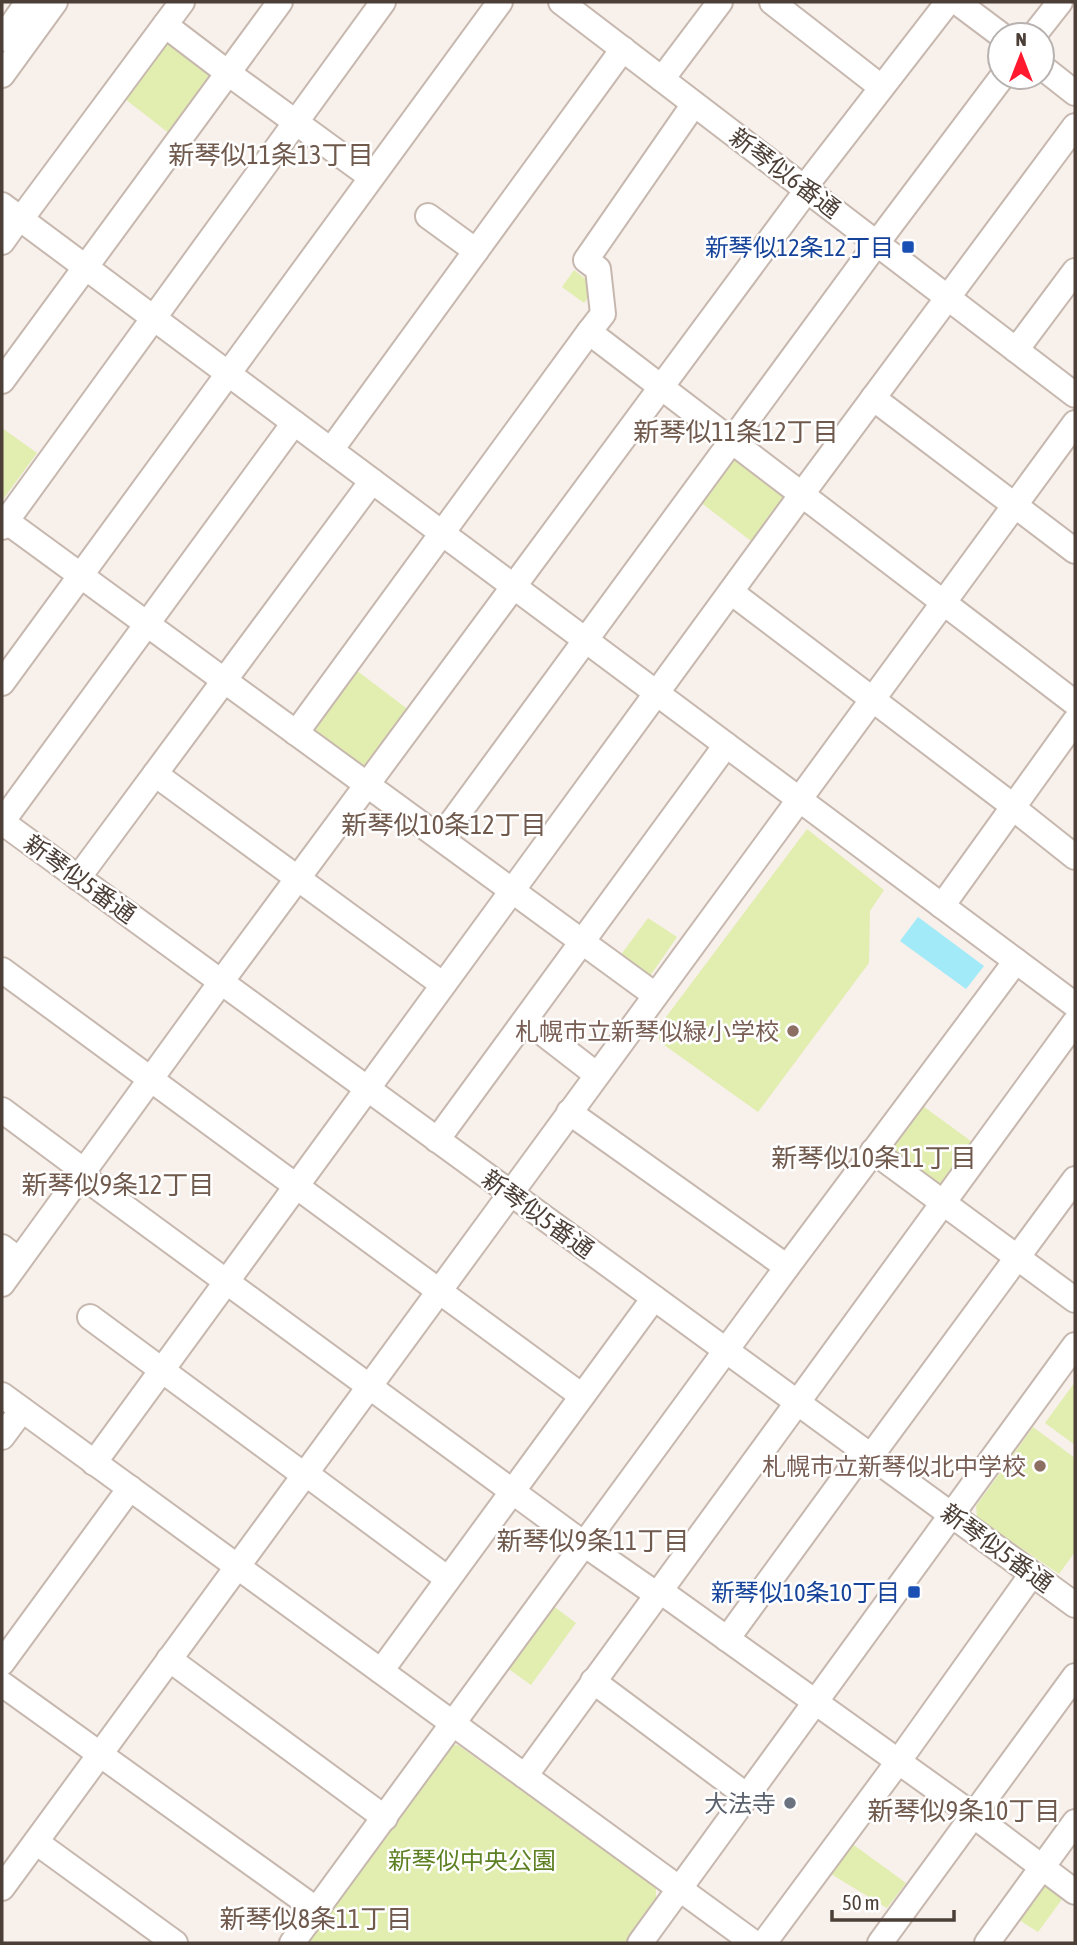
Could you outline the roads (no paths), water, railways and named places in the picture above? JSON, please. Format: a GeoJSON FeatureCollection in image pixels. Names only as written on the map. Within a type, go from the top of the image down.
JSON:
{"type":"FeatureCollection","features":[{"type":"Feature","properties":{"kind":"street"},"geometry":{"type":"LineString","coordinates":[[2,39],[29,2]]}},
{"type":"Feature","properties":{"kind":"street"},"geometry":{"type":"LineString","coordinates":[[2,75],[55,2]]}},
{"type":"Feature","properties":{"kind":"street"},"geometry":{"type":"LineString","coordinates":[[2,242],[14,214],[182,2]]}},
{"type":"Feature","properties":{"kind":"street"},"geometry":{"type":"LineString","coordinates":[[2,381],[280,2]]}},
{"type":"Feature","properties":{"kind":"street"},"geometry":{"type":"LineString","coordinates":[[383,2],[3,522],[81,575],[655,995]]}},
{"type":"Feature","properties":{"kind":"street"},"geometry":{"type":"LineString","coordinates":[[2,683],[500,2]]}},
{"type":"Feature","properties":{"kind":"street","name":"新琴似6番通"},"geometry":{"type":"LineString","coordinates":[[561,2],[1075,395]]}},
{"type":"Feature","properties":{"kind":"street"},"geometry":{"type":"LineString","coordinates":[[662,79],[720,2]]}},
{"type":"Feature","properties":{"kind":"street"},"geometry":{"type":"LineString","coordinates":[[772,2],[881,87]]}},
{"type":"Feature","properties":{"kind":"street"},"geometry":{"type":"LineString","coordinates":[[2,1284],[10,1253],[83,1173],[881,87],[947,2]]}},
{"type":"Feature","properties":{"kind":"street"},"geometry":{"type":"LineString","coordinates":[[957,2],[986,24]]}},
{"type":"Feature","properties":{"kind":"street"},"geometry":{"type":"LineString","coordinates":[[1045,21],[1060,2]]}},
{"type":"Feature","properties":{"kind":"street"},"geometry":{"type":"LineString","coordinates":[[165,25],[371,177]]}},
{"type":"Feature","properties":{"kind":"street"},"geometry":{"type":"LineString","coordinates":[[331,450],[623,49]]}},
{"type":"Feature","properties":{"kind":"street"},"geometry":{"type":"LineString","coordinates":[[1056,78],[1075,93]]}},
{"type":"Feature","properties":{"kind":"street"},"geometry":{"type":"LineString","coordinates":[[441,837],[991,91]]}},
{"type":"Feature","properties":{"kind":"street"},"geometry":{"type":"LineString","coordinates":[[296,733],[603,314],[598,270],[586,260],[694,104]]}},
{"type":"Feature","properties":{"kind":"street"},"geometry":{"type":"LineString","coordinates":[[94,1462],[442,984],[1075,126]]}},
{"type":"Feature","properties":{"kind":"street"},"geometry":{"type":"LineString","coordinates":[[14,214],[1075,1005]]}},
{"type":"Feature","properties":{"kind":"street"},"geometry":{"type":"LineString","coordinates":[[429,216],[476,251]]}},
{"type":"Feature","properties":{"kind":"street"},"geometry":{"type":"LineString","coordinates":[[1016,350],[1075,271]]}},
{"type":"Feature","properties":{"kind":"street"},"geometry":{"type":"LineString","coordinates":[[589,332],[1075,703]]}},
{"type":"Feature","properties":{"kind":"street"},"geometry":{"type":"LineString","coordinates":[[873,398],[1075,551]]}},
{"type":"Feature","properties":{"kind":"street"},"geometry":{"type":"LineString","coordinates":[[3,826],[294,423]]}},
{"type":"Feature","properties":{"kind":"street"},"geometry":{"type":"LineString","coordinates":[[2,1888],[1075,423]]}},
{"type":"Feature","properties":{"kind":"street"},"geometry":{"type":"LineString","coordinates":[[78,878],[372,481]]}},
{"type":"Feature","properties":{"kind":"street"},"geometry":{"type":"LineString","coordinates":[[731,592],[1075,856]]}},
{"type":"Feature","properties":{"kind":"street"},"geometry":{"type":"LineString","coordinates":[[942,905],[1075,721]]}},
{"type":"Feature","properties":{"kind":"street"},"geometry":{"type":"LineString","coordinates":[[437,1140],[726,745]]}},
{"type":"Feature","properties":{"kind":"street"},"geometry":{"type":"LineString","coordinates":[[155,774],[442,984]]}},
{"type":"Feature","properties":{"kind":"street","name":"新琴似5番通"},"geometry":{"type":"LineString","coordinates":[[3,826],[1075,1605]]}},
{"type":"Feature","properties":{"kind":"street"},"geometry":{"type":"LineString","coordinates":[[292,1943],[787,1267],[1016,961]]}},
{"type":"Feature","properties":{"kind":"street"},"geometry":{"type":"LineString","coordinates":[[2,970],[582,1396]]}},
{"type":"Feature","properties":{"kind":"street"},"geometry":{"type":"LineString","coordinates":[[526,1020],[597,1074]]}},
{"type":"Feature","properties":{"kind":"street"},"geometry":{"type":"LineString","coordinates":[[525,1776],[1075,1022]]}},
{"type":"Feature","properties":{"kind":"street"},"geometry":{"type":"LineString","coordinates":[[2,1110],[226,1281],[584,1544],[816,1701],[1075,1892]]}},
{"type":"Feature","properties":{"kind":"street"},"geometry":{"type":"LineString","coordinates":[[569,1112],[787,1267]]}},
{"type":"Feature","properties":{"kind":"street"},"geometry":{"type":"LineString","coordinates":[[873,1151],[1075,1300]]}},
{"type":"Feature","properties":{"kind":"street"},"geometry":{"type":"LineString","coordinates":[[727,1639],[1075,1179]]}},
{"type":"Feature","properties":{"kind":"street"},"geometry":{"type":"LineString","coordinates":[[381,1671],[654,1298]]}},
{"type":"Feature","properties":{"kind":"street"},"geometry":{"type":"LineString","coordinates":[[90,1317],[448,1579]]}},
{"type":"Feature","properties":{"kind":"street"},"geometry":{"type":"LineString","coordinates":[[640,1943],[1075,1345]]}},
{"type":"Feature","properties":{"kind":"street"},"geometry":{"type":"LineString","coordinates":[[2,1437],[12,1402],[754,1943]]}},
{"type":"Feature","properties":{"kind":"street"},"geometry":{"type":"LineString","coordinates":[[2,1663],[130,1488]]}},
{"type":"Feature","properties":{"kind":"street"},"geometry":{"type":"LineString","coordinates":[[764,1943],[1032,1574]]}},
{"type":"Feature","properties":{"kind":"street"},"geometry":{"type":"LineString","coordinates":[[169,1659],[385,1818]]}},
{"type":"Feature","properties":{"kind":"street"},"geometry":{"type":"LineString","coordinates":[[880,1943],[1075,1676]]}},
{"type":"Feature","properties":{"kind":"street"},"geometry":{"type":"LineString","coordinates":[[593,1681],[747,1796]]}},
{"type":"Feature","properties":{"kind":"street"},"geometry":{"type":"LineString","coordinates":[[2,1684],[317,1910]]}},
{"type":"Feature","properties":{"kind":"street"},"geometry":{"type":"LineString","coordinates":[[987,1943],[1075,1822]]}},
{"type":"Feature","properties":{"kind":"street"},"geometry":{"type":"LineString","coordinates":[[36,1842],[175,1943]]}},
{"type":"Feature","properties":{"kind":"water"},"geometry":{"type":"Polygon","coordinates":[[[918,917],[984,966],[966,989],[900,941],[918,917]]]}},
{"type":"Feature","properties":{"kind":"place","name":"新琴似12条12丁目"},"geometry":{"type":"Point","coordinates":[908,247]}},
{"type":"Feature","properties":{"kind":"place","name":"札幌市立新琴似緑小学校"},"geometry":{"type":"Point","coordinates":[793,1031]}},
{"type":"Feature","properties":{"kind":"place","name":"札幌市立新琴似北中学校"},"geometry":{"type":"Point","coordinates":[1040,1466]}},
{"type":"Feature","properties":{"kind":"place","name":"新琴似10条10丁目"},"geometry":{"type":"Point","coordinates":[914,1592]}},
{"type":"Feature","properties":{"kind":"place","name":"大法寺"},"geometry":{"type":"Point","coordinates":[790,1803]}},
{"type":"Feature","properties":{"kind":"district","name":"新琴似11条13丁目"},"geometry":{"type":"Point","coordinates":[271,155]}},
{"type":"Feature","properties":{"kind":"district","name":"新琴似11条12丁目"},"geometry":{"type":"Point","coordinates":[736,432]}},
{"type":"Feature","properties":{"kind":"district","name":"新琴似10条12丁目"},"geometry":{"type":"Point","coordinates":[444,825]}},
{"type":"Feature","properties":{"kind":"district","name":"新琴似10条11丁目"},"geometry":{"type":"Point","coordinates":[874,1158]}},
{"type":"Feature","properties":{"kind":"district","name":"新琴似9条12丁目"},"geometry":{"type":"Point","coordinates":[118,1185]}},
{"type":"Feature","properties":{"kind":"district","name":"新琴似9条11丁目"},"geometry":{"type":"Point","coordinates":[593,1541]}},
{"type":"Feature","properties":{"kind":"district","name":"新琴似9条10丁目"},"geometry":{"type":"Point","coordinates":[964,1811]}},
{"type":"Feature","properties":{"kind":"district","name":"新琴似8条11丁目"},"geometry":{"type":"Point","coordinates":[316,1919]}},
{"type":"Feature","properties":{"kind":"park label","name":"新琴似中央公園"},"geometry":{"type":"Point","coordinates":[472,1860]}}]}
